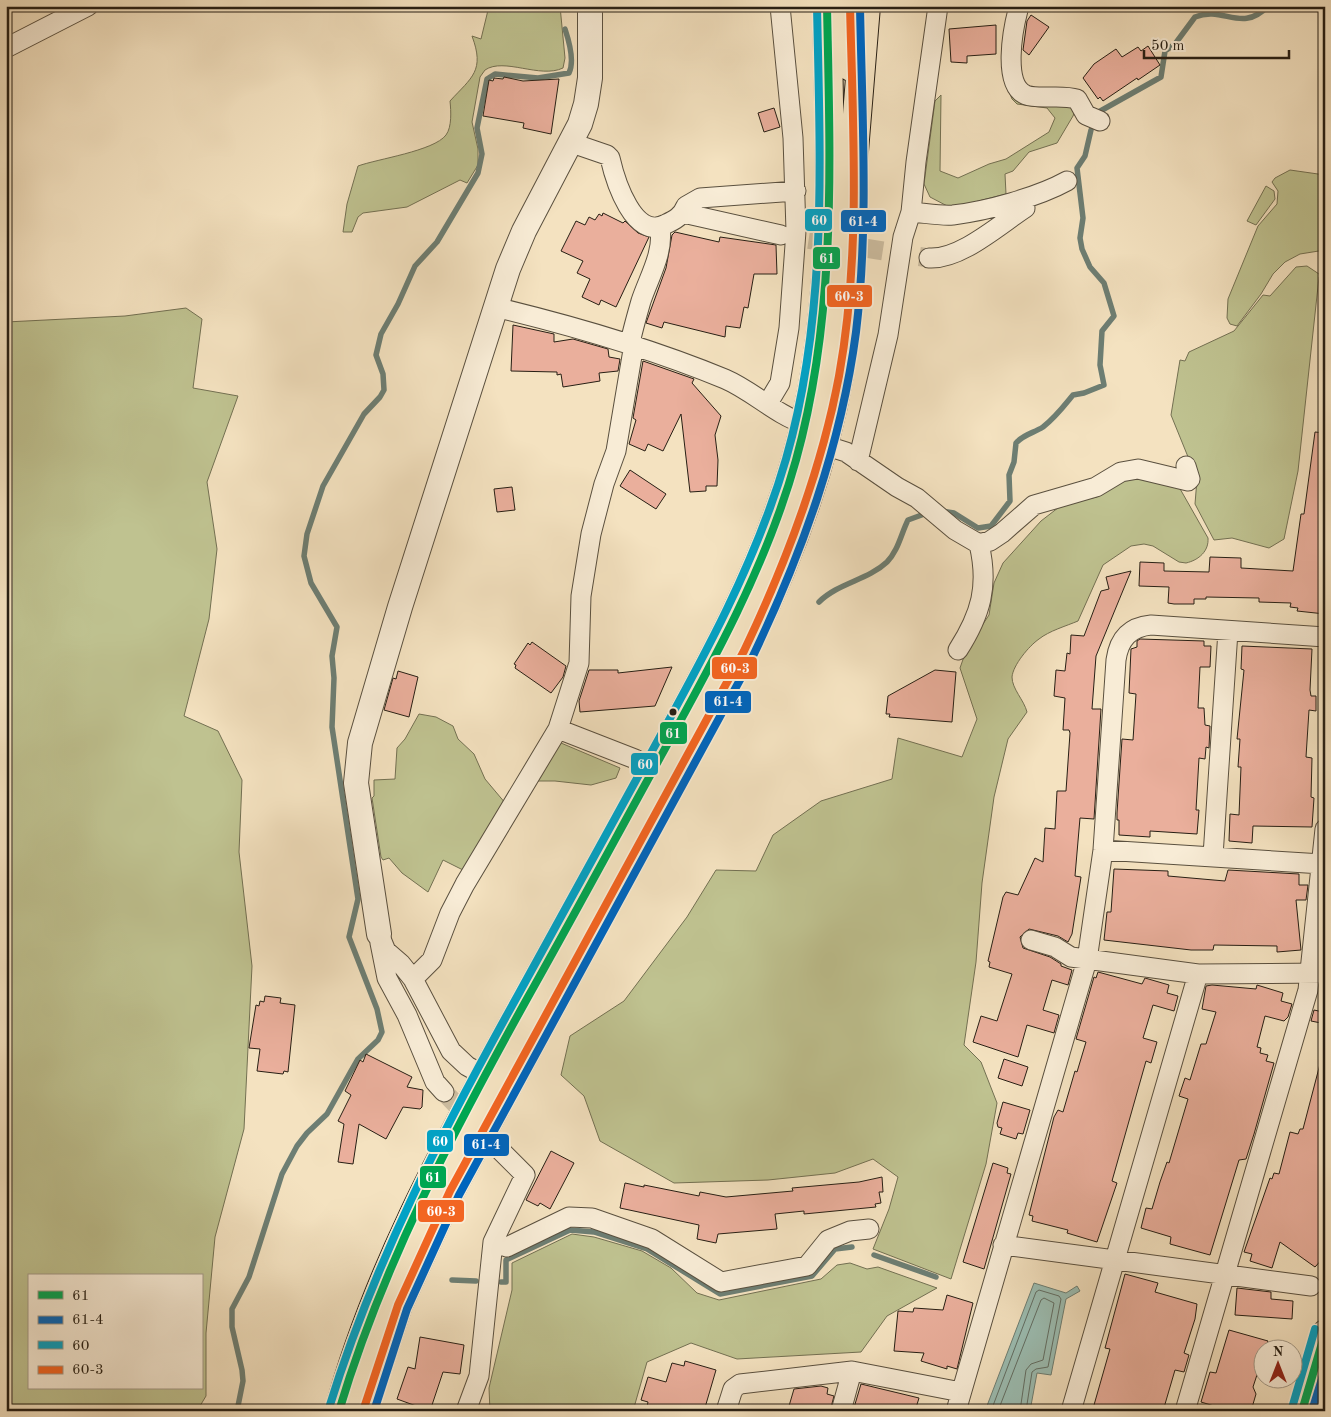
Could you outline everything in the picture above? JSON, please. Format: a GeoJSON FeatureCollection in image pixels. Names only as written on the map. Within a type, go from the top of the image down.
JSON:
{"type":"FeatureCollection","features":[{"type":"Feature","properties":{"kind":"main road"},"geometry":{"type":"LineString","coordinates":[[338,1411],[357,1350],[393,1257],[434,1171],[700,686],[742,602],[776,520],[806,424],[824,318],[829,241],[827,6]]}},
{"type":"Feature","properties":{"kind":"main road"},"geometry":{"type":"LineString","coordinates":[[363,1411],[398,1305],[454,1183],[717,702],[765,608],[800,524],[824,445],[839,375],[848,305],[853,163],[850,6]]}},
{"type":"Feature","properties":{"kind":"main road"},"geometry":{"type":"LineString","coordinates":[[853,163],[866,6]]}},
{"type":"Feature","properties":{"kind":"street"},"geometry":{"type":"LineString","coordinates":[[6,48],[88,6]]}},
{"type":"Feature","properties":{"kind":"street"},"geometry":{"type":"LineString","coordinates":[[444,1092],[436,1082],[407,1015],[387,978],[357,793],[356,772],[360,743],[397,616],[495,307],[524,231],[572,143],[580,124],[588,91],[590,16],[576,6]]}},
{"type":"Feature","properties":{"kind":"street"},"geometry":{"type":"LineString","coordinates":[[768,403],[780,383],[789,328],[795,251],[796,191],[780,6]]}},
{"type":"Feature","properties":{"kind":"street"},"geometry":{"type":"LineString","coordinates":[[858,461],[888,335],[904,237],[911,212],[916,162],[938,6]]}},
{"type":"Feature","properties":{"kind":"street"},"geometry":{"type":"LineString","coordinates":[[1016,6],[1018,10],[1011,41],[1010,57],[1014,76],[1021,92],[1029,96],[1062,96],[1077,99],[1086,114],[1100,121]]}},
{"type":"Feature","properties":{"kind":"street"},"geometry":{"type":"LineString","coordinates":[[572,143],[607,155],[630,211],[648,226],[660,227],[683,213],[686,206],[700,198],[796,191]]}},
{"type":"Feature","properties":{"kind":"street"},"geometry":{"type":"LineString","coordinates":[[911,212],[952,215],[1024,199],[1048,191],[1067,181]]}},
{"type":"Feature","properties":{"kind":"street"},"geometry":{"type":"LineString","coordinates":[[929,258],[942,258],[957,252],[1025,208],[1024,199]]}},
{"type":"Feature","properties":{"kind":"street"},"geometry":{"type":"LineString","coordinates":[[683,213],[781,235]]}},
{"type":"Feature","properties":{"kind":"street"},"geometry":{"type":"LineString","coordinates":[[412,979],[432,960],[450,913],[465,884],[488,850],[505,816],[558,729],[579,662],[581,643],[579,613],[587,560],[604,484],[616,451],[632,343],[641,301],[661,242],[660,227]]}},
{"type":"Feature","properties":{"kind":"street"},"geometry":{"type":"LineString","coordinates":[[495,307],[632,343],[730,381],[786,416],[806,424]]}},
{"type":"Feature","properties":{"kind":"street"},"geometry":{"type":"LineString","coordinates":[[824,445],[846,452],[933,511],[955,530],[979,544],[990,541],[1002,533],[1034,505],[1096,487],[1121,472],[1133,469],[1188,481],[1190,479],[1186,466]]}},
{"type":"Feature","properties":{"kind":"street"},"geometry":{"type":"LineString","coordinates":[[958,650],[968,634],[982,600],[983,561],[979,544]]}},
{"type":"Feature","properties":{"kind":"street"},"geometry":{"type":"LineString","coordinates":[[956,1411],[1087,960],[1103,850],[1116,660],[1120,643],[1128,633],[1144,626],[1325,637]]}},
{"type":"Feature","properties":{"kind":"street"},"geometry":{"type":"LineString","coordinates":[[1212,856],[1228,631]]}},
{"type":"Feature","properties":{"kind":"street"},"geometry":{"type":"LineString","coordinates":[[558,729],[654,768]]}},
{"type":"Feature","properties":{"kind":"street"},"geometry":{"type":"LineString","coordinates":[[1185,1411],[1308,990],[1317,973],[1325,829]]}},
{"type":"Feature","properties":{"kind":"street"},"geometry":{"type":"LineString","coordinates":[[1103,850],[1322,864]]}},
{"type":"Feature","properties":{"kind":"street"},"geometry":{"type":"LineString","coordinates":[[379,934],[386,951],[401,964],[412,979],[451,1051],[467,1066],[485,1076]]}},
{"type":"Feature","properties":{"kind":"street"},"geometry":{"type":"LineString","coordinates":[[1031,940],[1055,947],[1071,957],[1198,974],[1317,973]]}},
{"type":"Feature","properties":{"kind":"street"},"geometry":{"type":"LineString","coordinates":[[1071,1411],[1198,974]]}},
{"type":"Feature","properties":{"kind":"street"},"geometry":{"type":"LineString","coordinates":[[466,1411],[479,1376],[493,1242],[525,1175],[501,1151]]}},
{"type":"Feature","properties":{"kind":"street"},"geometry":{"type":"LineString","coordinates":[[493,1242],[507,1247],[569,1217],[592,1218],[652,1239],[721,1282],[806,1266],[828,1240],[850,1231],[869,1229]]}},
{"type":"Feature","properties":{"kind":"street"},"geometry":{"type":"LineString","coordinates":[[1003,1245],[1311,1286]]}},
{"type":"Feature","properties":{"kind":"street"},"geometry":{"type":"LineString","coordinates":[[1302,1411],[1325,1332]]}},
{"type":"Feature","properties":{"kind":"street"},"geometry":{"type":"LineString","coordinates":[[726,1411],[733,1389],[740,1384],[852,1371],[961,1392]]}},
{"type":"Feature","properties":{"kind":"street"},"geometry":{"type":"LineString","coordinates":[[841,1411],[852,1371]]}},
{"type":"Feature","properties":{"kind":"green space"},"geometry":{"type":"Polygon","coordinates":[[[489,6],[560,6],[565,58],[563,68],[554,71],[544,71],[502,66],[485,70],[480,77],[472,122],[478,149],[478,165],[467,183],[460,180],[407,207],[363,213],[358,217],[352,232],[343,232],[347,204],[358,166],[430,146],[440,141],[448,132],[451,114],[450,101],[470,79],[477,66],[476,48],[472,36],[481,39],[489,6]]]}},
{"type":"Feature","properties":{"kind":"green space"},"geometry":{"type":"Polygon","coordinates":[[[1004,78],[1014,93],[1064,99],[1075,111],[1073,116],[1057,143],[1029,152],[1013,171],[1005,174],[1006,194],[951,208],[930,197],[924,184],[935,101],[941,95],[940,171],[958,178],[989,164],[1006,159],[1049,132],[1055,118],[1047,108],[1017,104],[1012,99],[1004,78]]]}},
{"type":"Feature","properties":{"kind":"green space"},"geometry":{"type":"Polygon","coordinates":[[[1290,170],[1325,175],[1325,250],[1300,254],[1285,262],[1273,274],[1261,294],[1237,326],[1230,324],[1227,318],[1228,299],[1258,226],[1277,204],[1278,191],[1272,182],[1275,178],[1290,170]]]}},
{"type":"Feature","properties":{"kind":"green space"},"geometry":{"type":"Polygon","coordinates":[[[1266,186],[1274,191],[1275,199],[1256,225],[1247,221],[1266,186]]]}},
{"type":"Feature","properties":{"kind":"green space"},"geometry":{"type":"Polygon","coordinates":[[[1307,266],[1322,276],[1319,277],[1298,471],[1284,539],[1269,548],[1232,538],[1214,540],[1195,504],[1197,479],[1171,415],[1180,360],[1185,361],[1189,352],[1234,331],[1263,295],[1270,296],[1296,267],[1307,266]]]}},
{"type":"Feature","properties":{"kind":"green space"},"geometry":{"type":"Polygon","coordinates":[[[186,308],[202,319],[193,388],[238,396],[207,482],[217,549],[209,619],[184,716],[218,731],[242,780],[239,852],[252,966],[244,1129],[215,1237],[206,1333],[206,1396],[197,1411],[6,1411],[6,322],[125,316],[186,308]]]}},
{"type":"Feature","properties":{"kind":"green space"},"geometry":{"type":"Polygon","coordinates":[[[1131,476],[1179,487],[1208,538],[1208,543],[1202,554],[1195,560],[1186,563],[1179,562],[1153,546],[1144,544],[1131,546],[1103,565],[1078,621],[1039,639],[1022,656],[1013,672],[1014,686],[1027,712],[1008,739],[994,797],[982,883],[976,962],[964,1045],[981,1062],[997,1103],[986,1164],[951,1279],[873,1249],[889,1209],[898,1177],[873,1159],[835,1173],[768,1180],[674,1183],[600,1141],[584,1096],[561,1075],[570,1036],[624,1001],[687,917],[716,870],[756,871],[773,835],[821,801],[892,779],[898,738],[962,757],[977,719],[960,668],[967,648],[989,615],[994,583],[1003,563],[1041,521],[1063,504],[1097,497],[1114,483],[1131,476]]]}},
{"type":"Feature","properties":{"kind":"green space"},"geometry":{"type":"Polygon","coordinates":[[[419,714],[436,717],[453,726],[458,739],[474,754],[485,779],[506,804],[469,873],[443,860],[428,892],[402,873],[389,858],[383,860],[381,857],[372,798],[374,796],[374,780],[395,779],[397,748],[405,739],[419,714]]]}},
{"type":"Feature","properties":{"kind":"green space"},"geometry":{"type":"Polygon","coordinates":[[[561,743],[620,768],[616,778],[591,785],[555,781],[533,781],[556,744],[561,743]]]}},
{"type":"Feature","properties":{"kind":"green space"},"geometry":{"type":"Polygon","coordinates":[[[572,1234],[594,1237],[642,1251],[671,1268],[697,1293],[719,1300],[821,1279],[837,1265],[850,1263],[867,1269],[878,1267],[937,1288],[887,1316],[861,1352],[737,1359],[691,1343],[647,1362],[633,1411],[490,1411],[489,1388],[512,1290],[512,1263],[572,1234]]]}},
{"type":"Feature","properties":{"kind":"water"},"geometry":{"type":"Polygon","coordinates":[[[1034,1283],[1066,1293],[1077,1286],[1080,1291],[1066,1299],[1051,1375],[1037,1373],[1030,1411],[985,1411],[1034,1283]]]}},
{"type":"Feature","properties":{"kind":"building"},"geometry":{"type":"Polygon","coordinates":[[[1031,15],[1049,27],[1029,55],[1023,50],[1027,21],[1031,15]]]}},
{"type":"Feature","properties":{"kind":"building"},"geometry":{"type":"Polygon","coordinates":[[[996,25],[996,54],[967,56],[967,63],[951,62],[949,29],[996,25]]]}},
{"type":"Feature","properties":{"kind":"building"},"geometry":{"type":"Polygon","coordinates":[[[1148,46],[1160,65],[1103,101],[1100,97],[1098,99],[1083,78],[1094,64],[1116,49],[1122,57],[1138,47],[1141,51],[1148,46]]]}},
{"type":"Feature","properties":{"kind":"building"},"geometry":{"type":"Polygon","coordinates":[[[504,77],[523,81],[559,79],[551,134],[523,128],[524,123],[483,116],[489,80],[493,81],[494,78],[503,79],[504,77]]]}},
{"type":"Feature","properties":{"kind":"building"},"geometry":{"type":"Polygon","coordinates":[[[774,108],[780,127],[764,132],[758,113],[774,108]]]}},
{"type":"Feature","properties":{"kind":"building"},"geometry":{"type":"Polygon","coordinates":[[[603,213],[623,223],[625,221],[638,233],[649,237],[616,307],[601,300],[599,305],[582,297],[590,279],[577,273],[583,261],[561,251],[576,221],[585,225],[589,217],[595,220],[599,214],[602,216],[603,213]]]}},
{"type":"Feature","properties":{"kind":"building"},"geometry":{"type":"Polygon","coordinates":[[[675,232],[719,242],[720,237],[776,245],[777,274],[754,274],[748,308],[744,307],[740,328],[726,326],[725,337],[664,322],[662,328],[646,323],[666,268],[672,235],[675,232]]]}},
{"type":"Feature","properties":{"kind":"building"},"geometry":{"type":"Polygon","coordinates":[[[513,325],[554,334],[554,342],[573,339],[608,349],[609,357],[620,359],[618,371],[599,373],[600,381],[563,387],[561,374],[557,375],[557,372],[511,371],[513,325]]]}},
{"type":"Feature","properties":{"kind":"building"},"geometry":{"type":"Polygon","coordinates":[[[643,361],[694,379],[692,383],[721,416],[715,435],[718,460],[717,486],[706,486],[706,491],[690,492],[681,414],[663,451],[648,444],[645,451],[629,444],[636,420],[633,418],[643,361]]]}},
{"type":"Feature","properties":{"kind":"building"},"geometry":{"type":"Polygon","coordinates":[[[1315,432],[1325,433],[1325,614],[1297,611],[1298,608],[1290,607],[1291,603],[1259,602],[1259,598],[1206,597],[1206,599],[1194,599],[1194,604],[1174,604],[1168,603],[1169,587],[1139,586],[1140,562],[1164,563],[1164,571],[1209,572],[1210,557],[1241,558],[1241,568],[1293,571],[1301,514],[1304,514],[1315,432]]]}},
{"type":"Feature","properties":{"kind":"building"},"geometry":{"type":"Polygon","coordinates":[[[630,470],[666,494],[656,509],[620,486],[630,470]]]}},
{"type":"Feature","properties":{"kind":"building"},"geometry":{"type":"Polygon","coordinates":[[[512,487],[515,510],[497,512],[494,489],[512,487]]]}},
{"type":"Feature","properties":{"kind":"building"},"geometry":{"type":"Polygon","coordinates":[[[1131,571],[1096,656],[1092,709],[1101,709],[1094,819],[1080,818],[1075,876],[1081,877],[1072,934],[1068,942],[1058,936],[1029,929],[1020,937],[1023,948],[1050,957],[1061,964],[1061,966],[1072,970],[1068,985],[1052,980],[1043,1010],[1059,1015],[1054,1033],[1027,1025],[1018,1057],[973,1042],[981,1016],[997,1021],[1012,974],[989,967],[990,962],[988,961],[1003,897],[1006,892],[1018,895],[1035,858],[1043,862],[1045,828],[1055,829],[1057,791],[1066,791],[1070,733],[1069,730],[1063,730],[1065,698],[1054,696],[1056,670],[1065,671],[1067,653],[1070,654],[1071,635],[1084,636],[1101,591],[1109,589],[1106,577],[1131,571]]]}},
{"type":"Feature","properties":{"kind":"building"},"geometry":{"type":"Polygon","coordinates":[[[1140,639],[1204,641],[1204,646],[1211,646],[1210,667],[1200,667],[1198,708],[1204,708],[1205,725],[1210,726],[1209,748],[1206,747],[1205,759],[1199,758],[1196,810],[1199,810],[1197,834],[1150,831],[1150,837],[1119,835],[1117,813],[1122,739],[1133,740],[1136,694],[1129,693],[1131,649],[1137,647],[1137,641],[1140,639]]]}},
{"type":"Feature","properties":{"kind":"building"},"geometry":{"type":"Polygon","coordinates":[[[532,642],[566,666],[563,677],[551,693],[515,668],[516,665],[514,664],[528,643],[530,645],[532,642]]]}},
{"type":"Feature","properties":{"kind":"building"},"geometry":{"type":"Polygon","coordinates":[[[1242,646],[1312,649],[1310,690],[1311,696],[1316,696],[1316,711],[1309,710],[1306,757],[1312,758],[1311,797],[1314,798],[1312,827],[1253,826],[1252,843],[1229,841],[1230,814],[1239,815],[1241,767],[1238,767],[1240,739],[1237,739],[1244,670],[1241,669],[1242,646]]]}},
{"type":"Feature","properties":{"kind":"building"},"geometry":{"type":"Polygon","coordinates":[[[672,667],[655,706],[580,712],[579,701],[589,670],[618,670],[618,673],[672,667]]]}},
{"type":"Feature","properties":{"kind":"building"},"geometry":{"type":"Polygon","coordinates":[[[935,670],[956,672],[952,722],[889,717],[890,714],[886,714],[888,696],[935,670]]]}},
{"type":"Feature","properties":{"kind":"building"},"geometry":{"type":"Polygon","coordinates":[[[398,671],[418,677],[409,717],[384,710],[393,678],[396,679],[398,671]]]}},
{"type":"Feature","properties":{"kind":"building"},"geometry":{"type":"Polygon","coordinates":[[[1114,869],[1168,871],[1168,876],[1225,881],[1228,870],[1299,874],[1299,885],[1308,885],[1306,900],[1296,900],[1301,950],[1277,952],[1277,946],[1214,945],[1213,950],[1191,950],[1104,940],[1107,912],[1111,912],[1114,869]]]}},
{"type":"Feature","properties":{"kind":"building"},"geometry":{"type":"Polygon","coordinates":[[[1098,972],[1142,984],[1145,978],[1169,985],[1167,993],[1178,996],[1174,1011],[1153,1005],[1143,1038],[1157,1042],[1151,1063],[1146,1061],[1112,1181],[1117,1183],[1097,1242],[1067,1233],[1068,1230],[1032,1221],[1033,1216],[1029,1215],[1054,1117],[1058,1110],[1063,1112],[1086,1042],[1076,1039],[1094,977],[1096,978],[1098,972]]]}},
{"type":"Feature","properties":{"kind":"building"},"geometry":{"type":"Polygon","coordinates":[[[1257,985],[1283,993],[1281,1001],[1292,1004],[1288,1017],[1284,1021],[1265,1016],[1257,1047],[1261,1048],[1260,1053],[1268,1055],[1266,1061],[1274,1063],[1246,1159],[1239,1160],[1210,1255],[1170,1244],[1171,1237],[1141,1228],[1146,1208],[1152,1209],[1167,1162],[1169,1163],[1188,1099],[1179,1096],[1185,1078],[1190,1080],[1201,1044],[1206,1044],[1216,1012],[1202,1009],[1206,986],[1256,989],[1257,985]]]}},
{"type":"Feature","properties":{"kind":"building"},"geometry":{"type":"Polygon","coordinates":[[[265,996],[281,998],[280,1003],[295,1005],[288,1072],[284,1071],[283,1074],[257,1071],[260,1049],[249,1048],[256,1005],[259,1006],[260,1001],[264,1002],[265,996]]]}},
{"type":"Feature","properties":{"kind":"building"},"geometry":{"type":"Polygon","coordinates":[[[1314,1010],[1323,1012],[1321,1023],[1311,1021],[1314,1010]]]}},
{"type":"Feature","properties":{"kind":"building"},"geometry":{"type":"Polygon","coordinates":[[[366,1054],[412,1077],[407,1087],[423,1090],[422,1107],[420,1109],[403,1107],[386,1139],[359,1124],[353,1164],[338,1162],[344,1124],[338,1121],[351,1095],[345,1091],[360,1060],[363,1062],[366,1054]]]}},
{"type":"Feature","properties":{"kind":"building"},"geometry":{"type":"Polygon","coordinates":[[[1004,1059],[1028,1067],[1022,1086],[998,1078],[1004,1059]]]}},
{"type":"Feature","properties":{"kind":"building"},"geometry":{"type":"Polygon","coordinates":[[[1320,1064],[1325,1065],[1325,1256],[1315,1267],[1280,1242],[1272,1268],[1250,1261],[1252,1254],[1244,1252],[1270,1178],[1272,1179],[1274,1173],[1279,1174],[1290,1132],[1298,1134],[1300,1129],[1303,1129],[1320,1064]]]}},
{"type":"Feature","properties":{"kind":"building"},"geometry":{"type":"Polygon","coordinates":[[[1003,1102],[1030,1110],[1023,1134],[1018,1133],[1016,1139],[1000,1134],[1002,1128],[998,1127],[997,1123],[1003,1102]]]}},
{"type":"Feature","properties":{"kind":"building"},"geometry":{"type":"Polygon","coordinates":[[[551,1151],[574,1163],[550,1209],[540,1203],[538,1206],[526,1200],[551,1151]]]}},
{"type":"Feature","properties":{"kind":"building"},"geometry":{"type":"Polygon","coordinates":[[[993,1163],[1008,1168],[1007,1173],[1011,1174],[984,1269],[963,1262],[993,1163]]]}},
{"type":"Feature","properties":{"kind":"building"},"geometry":{"type":"Polygon","coordinates":[[[882,1177],[883,1192],[879,1192],[881,1203],[875,1204],[876,1207],[804,1214],[804,1211],[775,1214],[777,1229],[718,1234],[716,1243],[697,1239],[699,1225],[620,1208],[625,1183],[699,1196],[700,1192],[726,1197],[793,1191],[792,1188],[859,1182],[882,1177]]]}},
{"type":"Feature","properties":{"kind":"building"},"geometry":{"type":"Polygon","coordinates":[[[1125,1274],[1158,1283],[1155,1292],[1197,1304],[1195,1319],[1184,1353],[1189,1355],[1184,1372],[1175,1370],[1163,1411],[1142,1411],[1128,1407],[1126,1411],[1095,1411],[1097,1406],[1094,1405],[1110,1349],[1105,1348],[1125,1274]]]}},
{"type":"Feature","properties":{"kind":"building"},"geometry":{"type":"Polygon","coordinates":[[[1237,1288],[1271,1292],[1271,1299],[1293,1301],[1292,1319],[1235,1315],[1237,1288]]]}},
{"type":"Feature","properties":{"kind":"building"},"geometry":{"type":"Polygon","coordinates":[[[947,1295],[973,1303],[957,1369],[947,1366],[947,1369],[921,1361],[924,1353],[894,1351],[898,1311],[913,1312],[914,1308],[943,1310],[947,1295]]]}},
{"type":"Feature","properties":{"kind":"building"},"geometry":{"type":"Polygon","coordinates":[[[1229,1330],[1264,1340],[1254,1340],[1253,1387],[1256,1394],[1251,1411],[1225,1406],[1224,1409],[1201,1402],[1210,1372],[1216,1373],[1229,1330]]]}},
{"type":"Feature","properties":{"kind":"building"},"geometry":{"type":"Polygon","coordinates":[[[420,1337],[464,1345],[460,1374],[443,1372],[430,1411],[397,1399],[408,1367],[415,1369],[420,1337]]]}},
{"type":"Feature","properties":{"kind":"building"},"geometry":{"type":"Polygon","coordinates":[[[685,1361],[716,1370],[704,1411],[646,1411],[648,1402],[641,1400],[648,1377],[666,1382],[672,1363],[684,1366],[685,1361]]]}},
{"type":"Feature","properties":{"kind":"building"},"geometry":{"type":"Polygon","coordinates":[[[861,1384],[919,1398],[915,1411],[853,1411],[861,1384]]]}},
{"type":"Feature","properties":{"kind":"building"},"geometry":{"type":"Polygon","coordinates":[[[821,1386],[828,1388],[827,1394],[834,1396],[830,1411],[805,1411],[789,1406],[794,1389],[821,1386]]]}},
{"type":"Feature","properties":{"kind":"waterway"},"geometry":{"type":"LineString","coordinates":[[1095,114],[1161,77],[1165,51],[1175,44],[1195,17],[1215,14],[1241,19],[1249,18],[1268,6]]}},
{"type":"Feature","properties":{"kind":"waterway"},"geometry":{"type":"LineString","coordinates":[[237,1411],[243,1381],[232,1327],[232,1309],[249,1277],[282,1174],[297,1146],[307,1133],[327,1114],[358,1059],[378,1040],[382,1032],[377,1009],[349,937],[358,899],[332,727],[334,678],[332,656],[337,627],[311,583],[304,556],[307,534],[323,486],[364,414],[384,390],[383,374],[376,355],[381,334],[398,304],[415,266],[437,242],[478,173],[482,154],[477,128],[487,79],[495,74],[538,78],[569,73],[571,68],[570,45],[565,29]]}},
{"type":"Feature","properties":{"kind":"waterway"},"geometry":{"type":"LineString","coordinates":[[941,511],[954,513],[978,528],[991,526],[1010,501],[1009,475],[1014,462],[1016,443],[1040,429],[1059,412],[1073,395],[1104,385],[1100,365],[1102,331],[1114,316],[1104,283],[1090,267],[1082,249],[1080,238],[1083,218],[1077,168],[1085,156],[1091,130]]}},
{"type":"Feature","properties":{"kind":"waterway"},"geometry":{"type":"LineString","coordinates":[[819,602],[835,590],[871,573],[887,562],[897,548],[908,520],[927,513]]}},
{"type":"Feature","properties":{"kind":"waterway"},"geometry":{"type":"LineString","coordinates":[[501,1282],[506,1282],[506,1260],[570,1230],[594,1232],[647,1249],[720,1294],[812,1276],[835,1249],[852,1247]]}},
{"type":"Feature","properties":{"kind":"waterway"},"geometry":{"type":"LineString","coordinates":[[874,1255],[936,1277]]}},
{"type":"Feature","properties":{"kind":"waterway"},"geometry":{"type":"LineString","coordinates":[[452,1280],[476,1281]]}},
{"type":"Feature","properties":{"kind":"tunnel"},"geometry":{"type":"LineString","coordinates":[[781,235],[929,258]]}},
{"type":"Feature","properties":{"kind":"tunnel"},"geometry":{"type":"LineString","coordinates":[[444,1092],[501,1151]]}},
{"type":"Feature","properties":{"kind":"transit line","name":"60"},"geometry":{"type":"LineString","coordinates":[[329,1408],[367,1301],[413,1197],[490,1045],[720,624],[739,584],[772,501],[786,459],[800,404],[809,348],[815,291],[820,177],[817,6]]}},
{"type":"Feature","properties":{"kind":"transit line","name":"61"},"geometry":{"type":"LineString","coordinates":[[339,1411],[377,1303],[422,1199],[500,1047],[710,666],[750,586],[783,503],[796,460],[809,404],[819,348],[825,291],[829,177],[827,6]]}},
{"type":"Feature","properties":{"kind":"transit line","name":"60-3"},"geometry":{"type":"LineString","coordinates":[[363,1411],[398,1305],[450,1191],[744,651],[788,551],[812,482],[839,376],[850,284],[854,192],[850,6]]}},
{"type":"Feature","properties":{"kind":"transit line","name":"61-4"},"geometry":{"type":"LineString","coordinates":[[374,1411],[407,1309],[459,1195],[753,656],[788,578],[817,498],[830,457],[849,374],[860,291],[864,210],[860,6]]}},
{"type":"Feature","properties":{"kind":"transit line","name":"60"},"geometry":{"type":"LineString","coordinates":[[1292,1408],[1315,1329]]}},
{"type":"Feature","properties":{"kind":"transit line","name":"61"},"geometry":{"type":"LineString","coordinates":[[1302,1411],[1325,1333]]}},
{"type":"Feature","properties":{"kind":"transit line","name":"61-4"},"geometry":{"type":"LineString","coordinates":[[1312,1411],[1325,1369]]}}]}
